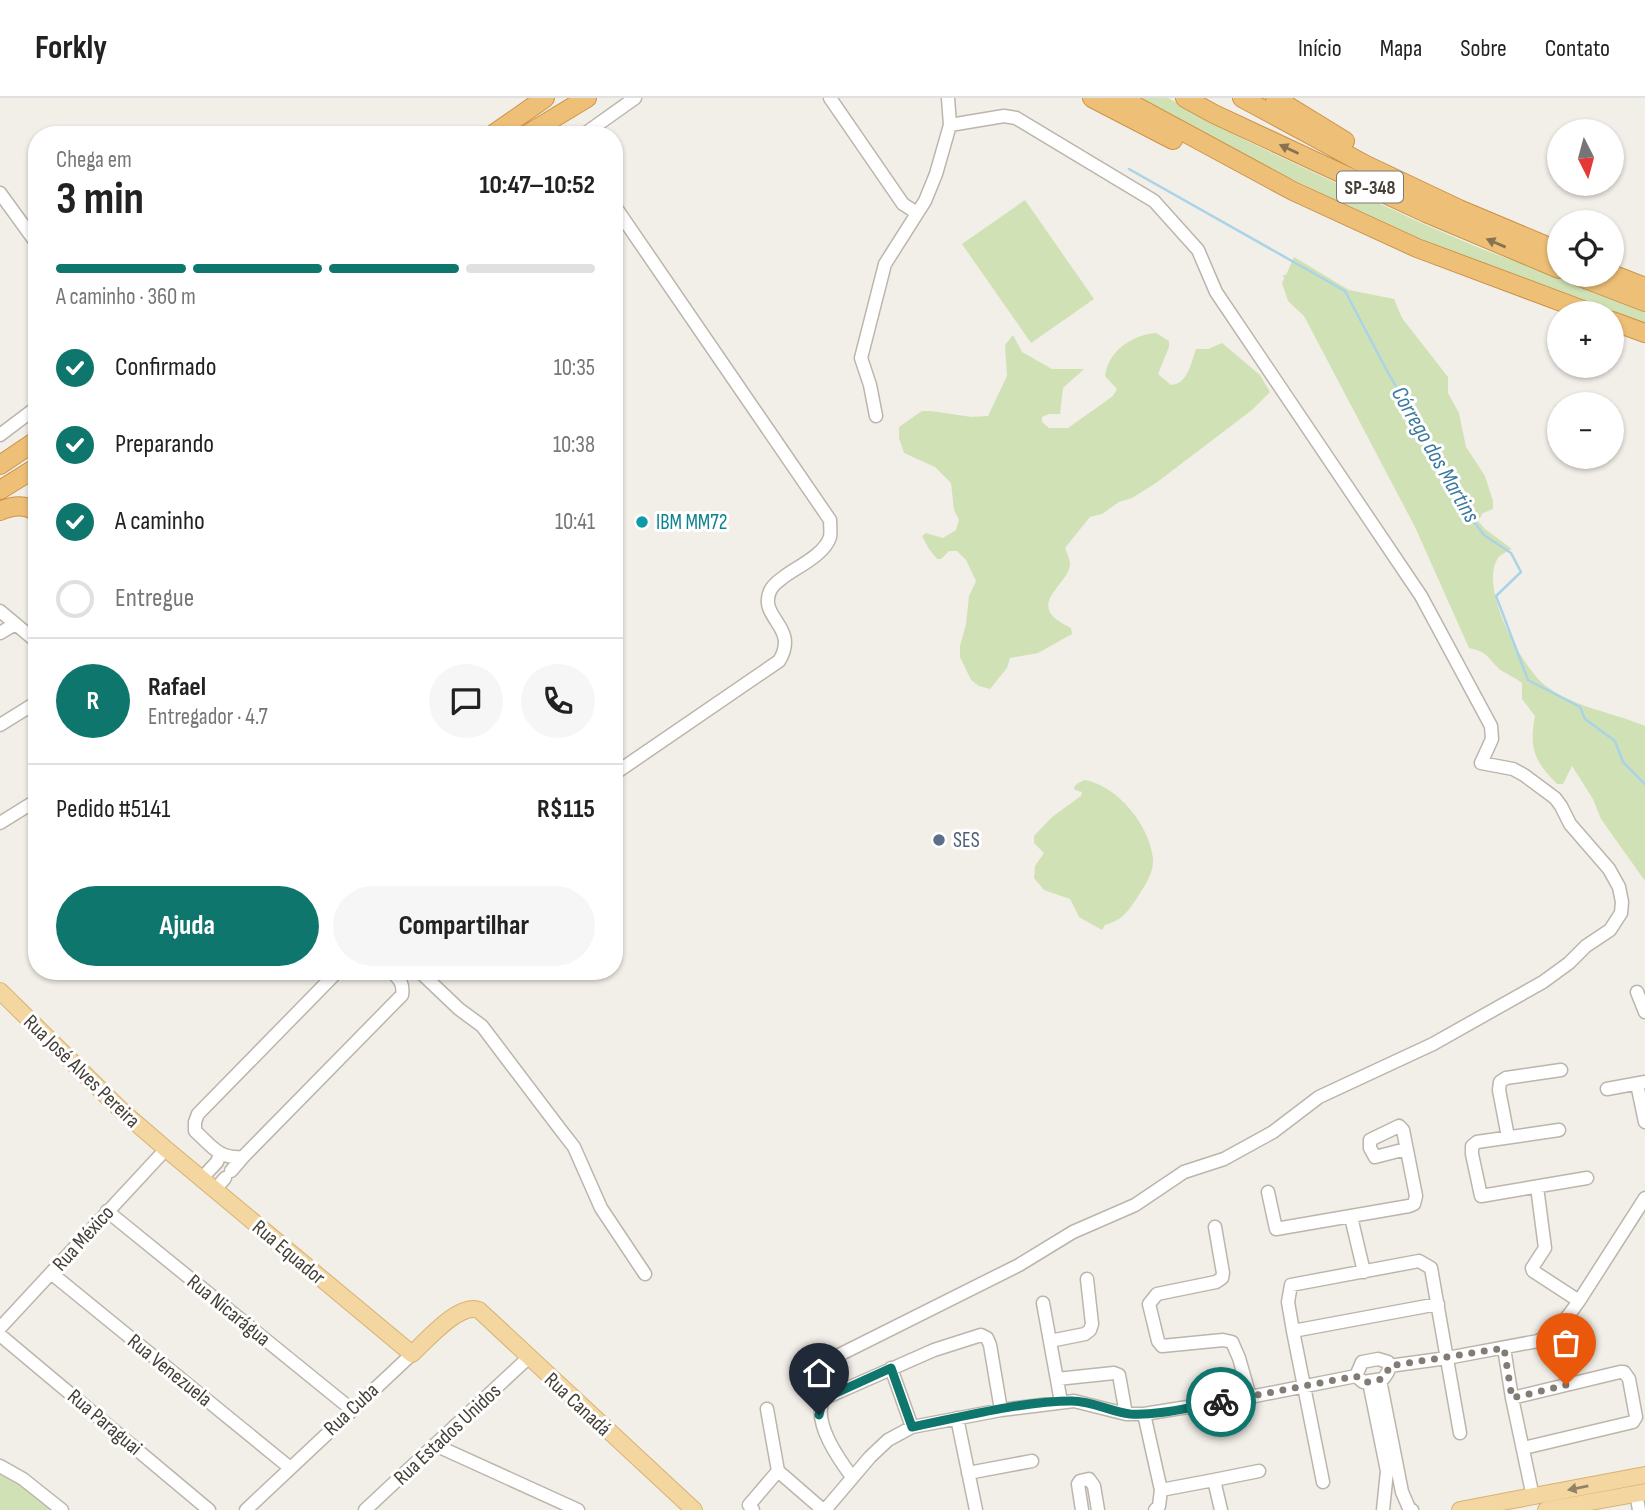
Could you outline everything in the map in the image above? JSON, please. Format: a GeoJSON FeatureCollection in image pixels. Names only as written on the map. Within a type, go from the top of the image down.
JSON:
{"type":"FeatureCollection","features":[{"type":"Feature","properties":{"kind":"highway"},"geometry":{"type":"LineString","coordinates":[[511,126],[537,98]]}},
{"type":"Feature","properties":{"kind":"highway"},"geometry":{"type":"LineString","coordinates":[[512,126],[545,98]]}},
{"type":"Feature","properties":{"kind":"highway"},"geometry":{"type":"LineString","coordinates":[[517,126],[572,98]]}},
{"type":"Feature","properties":{"kind":"highway"},"geometry":{"type":"LineString","coordinates":[[541,126],[587,98]]}},
{"type":"Feature","properties":{"kind":"highway"},"geometry":{"type":"LineString","coordinates":[[1092,98],[1205,155],[1293,191]]}},
{"type":"Feature","properties":{"kind":"highway","name":"SP-348"},"geometry":{"type":"LineString","coordinates":[[1121,98],[1293,191],[1417,248],[1559,301]]}},
{"type":"Feature","properties":{"kind":"highway","name":"SP-348"},"geometry":{"type":"LineString","coordinates":[[1185,98],[1426,213],[1547,264]]}},
{"type":"Feature","properties":{"kind":"highway"},"geometry":{"type":"LineString","coordinates":[[1242,98],[1366,166],[1547,246]]}},
{"type":"Feature","properties":{"kind":"highway"},"geometry":{"type":"LineString","coordinates":[[1275,98],[1459,209]]}},
{"type":"Feature","properties":{"kind":"highway"},"geometry":{"type":"LineString","coordinates":[[1624,279],[1645,287]]}},
{"type":"Feature","properties":{"kind":"highway"},"geometry":{"type":"LineString","coordinates":[[1606,287],[1645,302]]}},
{"type":"Feature","properties":{"kind":"highway"},"geometry":{"type":"LineString","coordinates":[[1624,325],[1645,333]]}},
{"type":"Feature","properties":{"kind":"highway"},"geometry":{"type":"LineString","coordinates":[[0,466],[28,446]]}},
{"type":"Feature","properties":{"kind":"highway"},"geometry":{"type":"LineString","coordinates":[[0,490],[28,473]]}},
{"type":"Feature","properties":{"kind":"highway"},"geometry":{"type":"LineString","coordinates":[[0,511],[16,506],[28,508]]}},
{"type":"Feature","properties":{"kind":"main road","name":"Rua José Alves Pereira"},"geometry":{"type":"LineString","coordinates":[[0,991],[122,1111],[166,1149]]}},
{"type":"Feature","properties":{"kind":"main road","name":"Rua Equador"},"geometry":{"type":"LineString","coordinates":[[166,1149],[202,1178],[224,1180],[412,1354]]}},
{"type":"Feature","properties":{"kind":"main road","name":"Rua Canadá"},"geometry":{"type":"LineString","coordinates":[[459,1311],[473,1308],[479,1310],[694,1510]]}},
{"type":"Feature","properties":{"kind":"main road","name":"Rua Cuba"},"geometry":{"type":"LineString","coordinates":[[412,1354],[459,1311]]}},
{"type":"Feature","properties":{"kind":"main road"},"geometry":{"type":"LineString","coordinates":[[1460,1510],[1645,1475]]}},
{"type":"Feature","properties":{"kind":"main road"},"geometry":{"type":"LineString","coordinates":[[1553,1509],[1641,1492]]}},
{"type":"Feature","properties":{"kind":"street"},"geometry":{"type":"LineString","coordinates":[[596,126],[635,98]]}},
{"type":"Feature","properties":{"kind":"street"},"geometry":{"type":"LineString","coordinates":[[830,98],[903,204],[917,213]]}},
{"type":"Feature","properties":{"kind":"street"},"geometry":{"type":"LineString","coordinates":[[876,416],[861,358],[885,264],[925,201],[936,174],[950,125],[948,98]]}},
{"type":"Feature","properties":{"kind":"street"},"geometry":{"type":"LineString","coordinates":[[805,1371],[1019,1265],[1073,1233],[1135,1205],[1184,1172],[1224,1159],[1273,1132],[1319,1097],[1462,1028],[1543,982],[1610,930],[1621,913],[1621,895],[1614,877],[1570,824],[1555,798],[1513,769],[1481,763],[1492,739],[1491,726],[1421,596],[1216,292],[1205,264],[1187,236],[1174,226],[1154,201],[1016,118],[1004,116],[950,125]]}},
{"type":"Feature","properties":{"kind":"street"},"geometry":{"type":"LineString","coordinates":[[0,193],[28,232]]}},
{"type":"Feature","properties":{"kind":"street"},"geometry":{"type":"LineString","coordinates":[[623,218],[830,520],[827,543],[770,589],[771,613],[785,635],[786,643],[779,661],[623,768]]}},
{"type":"Feature","properties":{"kind":"street"},"geometry":{"type":"LineString","coordinates":[[1,433],[28,414]]}},
{"type":"Feature","properties":{"kind":"street"},"geometry":{"type":"LineString","coordinates":[[0,611],[28,635]]}},
{"type":"Feature","properties":{"kind":"street"},"geometry":{"type":"LineString","coordinates":[[0,633],[15,624]]}},
{"type":"Feature","properties":{"kind":"street"},"geometry":{"type":"LineString","coordinates":[[0,725],[28,708]]}},
{"type":"Feature","properties":{"kind":"street"},"geometry":{"type":"LineString","coordinates":[[0,823],[28,806]]}},
{"type":"Feature","properties":{"kind":"street"},"geometry":{"type":"LineString","coordinates":[[243,1157],[230,1158],[220,1154],[195,1131],[194,1122],[198,1114],[329,980]]}},
{"type":"Feature","properties":{"kind":"street"},"geometry":{"type":"LineString","coordinates":[[224,1180],[243,1157],[402,995],[403,987],[399,980]]}},
{"type":"Feature","properties":{"kind":"street"},"geometry":{"type":"LineString","coordinates":[[428,980],[482,1026],[561,1129],[574,1147],[601,1208],[645,1273]]}},
{"type":"Feature","properties":{"kind":"street"},"geometry":{"type":"LineString","coordinates":[[1637,992],[1645,1012]]}},
{"type":"Feature","properties":{"kind":"street"},"geometry":{"type":"LineString","coordinates":[[1508,1137],[1499,1090],[1500,1082],[1506,1078],[1561,1070]]}},
{"type":"Feature","properties":{"kind":"street"},"geometry":{"type":"LineString","coordinates":[[1607,1090],[1641,1083],[1645,1122]]}},
{"type":"Feature","properties":{"kind":"street"},"geometry":{"type":"LineString","coordinates":[[1559,1130],[1477,1142],[1472,1146],[1480,1196],[1587,1178]]}},
{"type":"Feature","properties":{"kind":"street","name":"Rua México"},"geometry":{"type":"LineString","coordinates":[[0,1328],[166,1149]]}},
{"type":"Feature","properties":{"kind":"street"},"geometry":{"type":"LineString","coordinates":[[1268,1192],[1276,1229],[1414,1203],[1416,1196],[1406,1149]]}},
{"type":"Feature","properties":{"kind":"street"},"geometry":{"type":"LineString","coordinates":[[202,1178],[217,1162],[220,1154]]}},
{"type":"Feature","properties":{"kind":"street"},"geometry":{"type":"LineString","coordinates":[[1536,1187],[1545,1248],[1532,1268],[1533,1272],[1579,1301]]}},
{"type":"Feature","properties":{"kind":"street"},"geometry":{"type":"LineString","coordinates":[[1389,1366],[1538,1341],[1557,1331],[1641,1210],[1645,1198]]}},
{"type":"Feature","properties":{"kind":"street","name":"Rua Nicarágua"},"geometry":{"type":"LineString","coordinates":[[107,1212],[351,1409]]}},
{"type":"Feature","properties":{"kind":"street"},"geometry":{"type":"LineString","coordinates":[[1351,1217],[1364,1272]]}},
{"type":"Feature","properties":{"kind":"street"},"geometry":{"type":"LineString","coordinates":[[1215,1227],[1222,1278],[1216,1282],[1157,1294],[1149,1304],[1158,1341],[1162,1346],[1223,1340],[1231,1342],[1239,1358],[1250,1397]]}},
{"type":"Feature","properties":{"kind":"street"},"geometry":{"type":"LineString","coordinates":[[1323,1482],[1288,1302],[1291,1285],[1419,1261],[1431,1268],[1460,1433]]}},
{"type":"Feature","properties":{"kind":"street","name":"Rua Venezuela"},"geometry":{"type":"LineString","coordinates":[[51,1273],[289,1467]]}},
{"type":"Feature","properties":{"kind":"street"},"geometry":{"type":"LineString","coordinates":[[1049,1341],[1085,1334],[1090,1330],[1092,1324],[1087,1279]]}},
{"type":"Feature","properties":{"kind":"street"},"geometry":{"type":"LineString","coordinates":[[1043,1303],[1061,1402]]}},
{"type":"Feature","properties":{"kind":"street"},"geometry":{"type":"LineString","coordinates":[[1293,1331],[1438,1304]]}},
{"type":"Feature","properties":{"kind":"street","name":"Rua Paraguai"},"geometry":{"type":"LineString","coordinates":[[0,1335],[209,1510]]}},
{"type":"Feature","properties":{"kind":"street"},"geometry":{"type":"LineString","coordinates":[[852,1477],[835,1454],[819,1415],[820,1407],[823,1399],[891,1368],[981,1335],[987,1338],[990,1345],[1001,1410]]}},
{"type":"Feature","properties":{"kind":"street"},"geometry":{"type":"LineString","coordinates":[[1504,1348],[1533,1497]]}},
{"type":"Feature","properties":{"kind":"street","name":"Rua Cuba"},"geometry":{"type":"LineString","coordinates":[[246,1510],[412,1354]]}},
{"type":"Feature","properties":{"kind":"street","name":"Rua Estados Unidos"},"geometry":{"type":"LineString","coordinates":[[369,1509],[528,1358]]}},
{"type":"Feature","properties":{"kind":"street"},"geometry":{"type":"LineString","coordinates":[[1378,1359],[1388,1362],[1388,1374],[1374,1381],[1363,1382],[1356,1376],[1362,1362],[1378,1359]]}},
{"type":"Feature","properties":{"kind":"street"},"geometry":{"type":"LineString","coordinates":[[891,1368],[912,1427]]}},
{"type":"Feature","properties":{"kind":"street"},"geometry":{"type":"LineString","coordinates":[[1512,1398],[1620,1372],[1625,1372],[1629,1379],[1636,1417],[1633,1422],[1524,1448]]}},
{"type":"Feature","properties":{"kind":"street"},"geometry":{"type":"LineString","coordinates":[[1057,1379],[1114,1373],[1119,1375],[1126,1413]]}},
{"type":"Feature","properties":{"kind":"street"},"geometry":{"type":"LineString","coordinates":[[768,1409],[778,1471],[818,1509],[888,1440],[912,1427],[1061,1402],[1089,1403],[1126,1413],[1144,1414],[1356,1376]]}},
{"type":"Feature","properties":{"kind":"street"},"geometry":{"type":"LineString","coordinates":[[1374,1381],[1407,1509]]}},
{"type":"Feature","properties":{"kind":"street"},"geometry":{"type":"LineString","coordinates":[[1374,1381],[1387,1471],[1383,1510]]}},
{"type":"Feature","properties":{"kind":"street"},"geometry":{"type":"LineString","coordinates":[[1144,1414],[1161,1490],[1159,1506],[1155,1510]]}},
{"type":"Feature","properties":{"kind":"street"},"geometry":{"type":"LineString","coordinates":[[957,1418],[976,1510]]}},
{"type":"Feature","properties":{"kind":"street"},"geometry":{"type":"LineString","coordinates":[[435,1445],[578,1510]]}},
{"type":"Feature","properties":{"kind":"street"},"geometry":{"type":"LineString","coordinates":[[968,1473],[1032,1461]]}},
{"type":"Feature","properties":{"kind":"street"},"geometry":{"type":"LineString","coordinates":[[0,1466],[23,1479],[62,1510]]}},
{"type":"Feature","properties":{"kind":"street"},"geometry":{"type":"LineString","coordinates":[[753,1510],[749,1506],[778,1471]]}},
{"type":"Feature","properties":{"kind":"street"},"geometry":{"type":"LineString","coordinates":[[1161,1490],[1259,1471]]}},
{"type":"Feature","properties":{"kind":"street"},"geometry":{"type":"LineString","coordinates":[[1082,1510],[1078,1484],[1089,1479],[1094,1486],[1098,1510]]}},
{"type":"Feature","properties":{"kind":"street"},"geometry":{"type":"LineString","coordinates":[[1214,1480],[1221,1510]]}},
{"type":"Feature","properties":{"kind":"street"},"geometry":{"type":"LineString","coordinates":[[1639,1510],[1641,1492]]}},
{"type":"Feature","properties":{"kind":"green space"},"geometry":{"type":"Polygon","coordinates":[[[1136,98],[1168,98],[1249,142],[1419,222],[1547,273],[1547,287],[1585,287],[1623,301],[1576,301],[1514,278],[1322,194],[1136,98]]]}},
{"type":"Feature","properties":{"kind":"green space"},"geometry":{"type":"Polygon","coordinates":[[[1025,200],[1094,299],[1031,343],[962,244],[1025,200]]]}},
{"type":"Feature","properties":{"kind":"green space"},"geometry":{"type":"Polygon","coordinates":[[[1294,257],[1349,290],[1394,299],[1402,318],[1448,377],[1448,393],[1459,413],[1466,447],[1485,476],[1493,501],[1493,509],[1483,513],[1478,521],[1512,549],[1498,558],[1493,571],[1498,606],[1515,645],[1536,677],[1569,700],[1645,726],[1645,881],[1601,819],[1593,799],[1572,766],[1563,784],[1557,784],[1538,761],[1533,746],[1535,716],[1522,699],[1522,683],[1502,671],[1486,655],[1469,648],[1415,527],[1304,316],[1288,301],[1282,283],[1283,275],[1286,275],[1294,257]]]}},
{"type":"Feature","properties":{"kind":"green space"},"geometry":{"type":"Polygon","coordinates":[[[1624,301],[1645,309],[1645,325],[1624,318],[1624,301]]]}},
{"type":"Feature","properties":{"kind":"green space"},"geometry":{"type":"Polygon","coordinates":[[[1156,333],[1169,341],[1158,374],[1171,385],[1177,384],[1185,377],[1196,349],[1208,349],[1222,343],[1260,375],[1270,392],[1252,410],[1156,483],[1102,514],[1090,517],[1065,548],[1070,562],[1068,572],[1048,603],[1050,611],[1057,620],[1071,628],[1072,634],[1038,653],[1010,658],[1007,668],[990,689],[979,686],[971,680],[960,657],[969,596],[976,581],[966,560],[957,551],[949,551],[941,559],[937,559],[922,536],[926,533],[943,538],[956,530],[959,520],[954,510],[951,483],[935,467],[904,453],[899,427],[922,411],[972,417],[988,416],[1007,376],[1005,345],[1013,335],[1022,352],[1052,369],[1084,369],[1063,388],[1060,414],[1042,417],[1042,422],[1049,428],[1068,428],[1113,396],[1117,389],[1105,376],[1117,351],[1138,337],[1156,333]]]}},
{"type":"Feature","properties":{"kind":"green space"},"geometry":{"type":"Polygon","coordinates":[[[1085,780],[1109,790],[1130,809],[1146,834],[1153,859],[1148,880],[1130,908],[1102,930],[1079,917],[1070,899],[1044,890],[1034,878],[1035,866],[1044,853],[1034,843],[1034,836],[1052,817],[1081,796],[1082,792],[1074,787],[1085,780]]]}},
{"type":"Feature","properties":{"kind":"green space"},"geometry":{"type":"Polygon","coordinates":[[[0,1473],[19,1483],[52,1510],[0,1510],[0,1473]]]}},
{"type":"Feature","properties":{"kind":"waterway","name":"Córrego dos Martins"},"geometry":{"type":"LineString","coordinates":[[1129,169],[1345,291],[1468,514],[1484,535],[1511,553],[1521,572],[1496,596],[1528,680],[1580,707],[1585,719],[1615,741],[1623,762],[1645,784]]}},
{"type":"Feature","properties":{"kind":"way so far"},"geometry":{"type":"LineString","coordinates":[[1221,1402],[1356,1376],[1363,1382],[1374,1381],[1383,1379],[1388,1374],[1389,1366],[1504,1348],[1512,1398],[1566,1385]]}},
{"type":"Feature","properties":{"kind":"place","name":"IBM MM72"},"geometry":{"type":"Point","coordinates":[642,522]}},
{"type":"Feature","properties":{"kind":"place","name":"SES"},"geometry":{"type":"Point","coordinates":[939,840]}},
{"type":"Feature","properties":{"kind":"route"},"geometry":{"type":"LineString","coordinates":[[819,1415],[823,1399],[891,1368],[912,1427],[1061,1402],[1089,1403],[1126,1413],[1144,1414],[1221,1402]]}}]}
